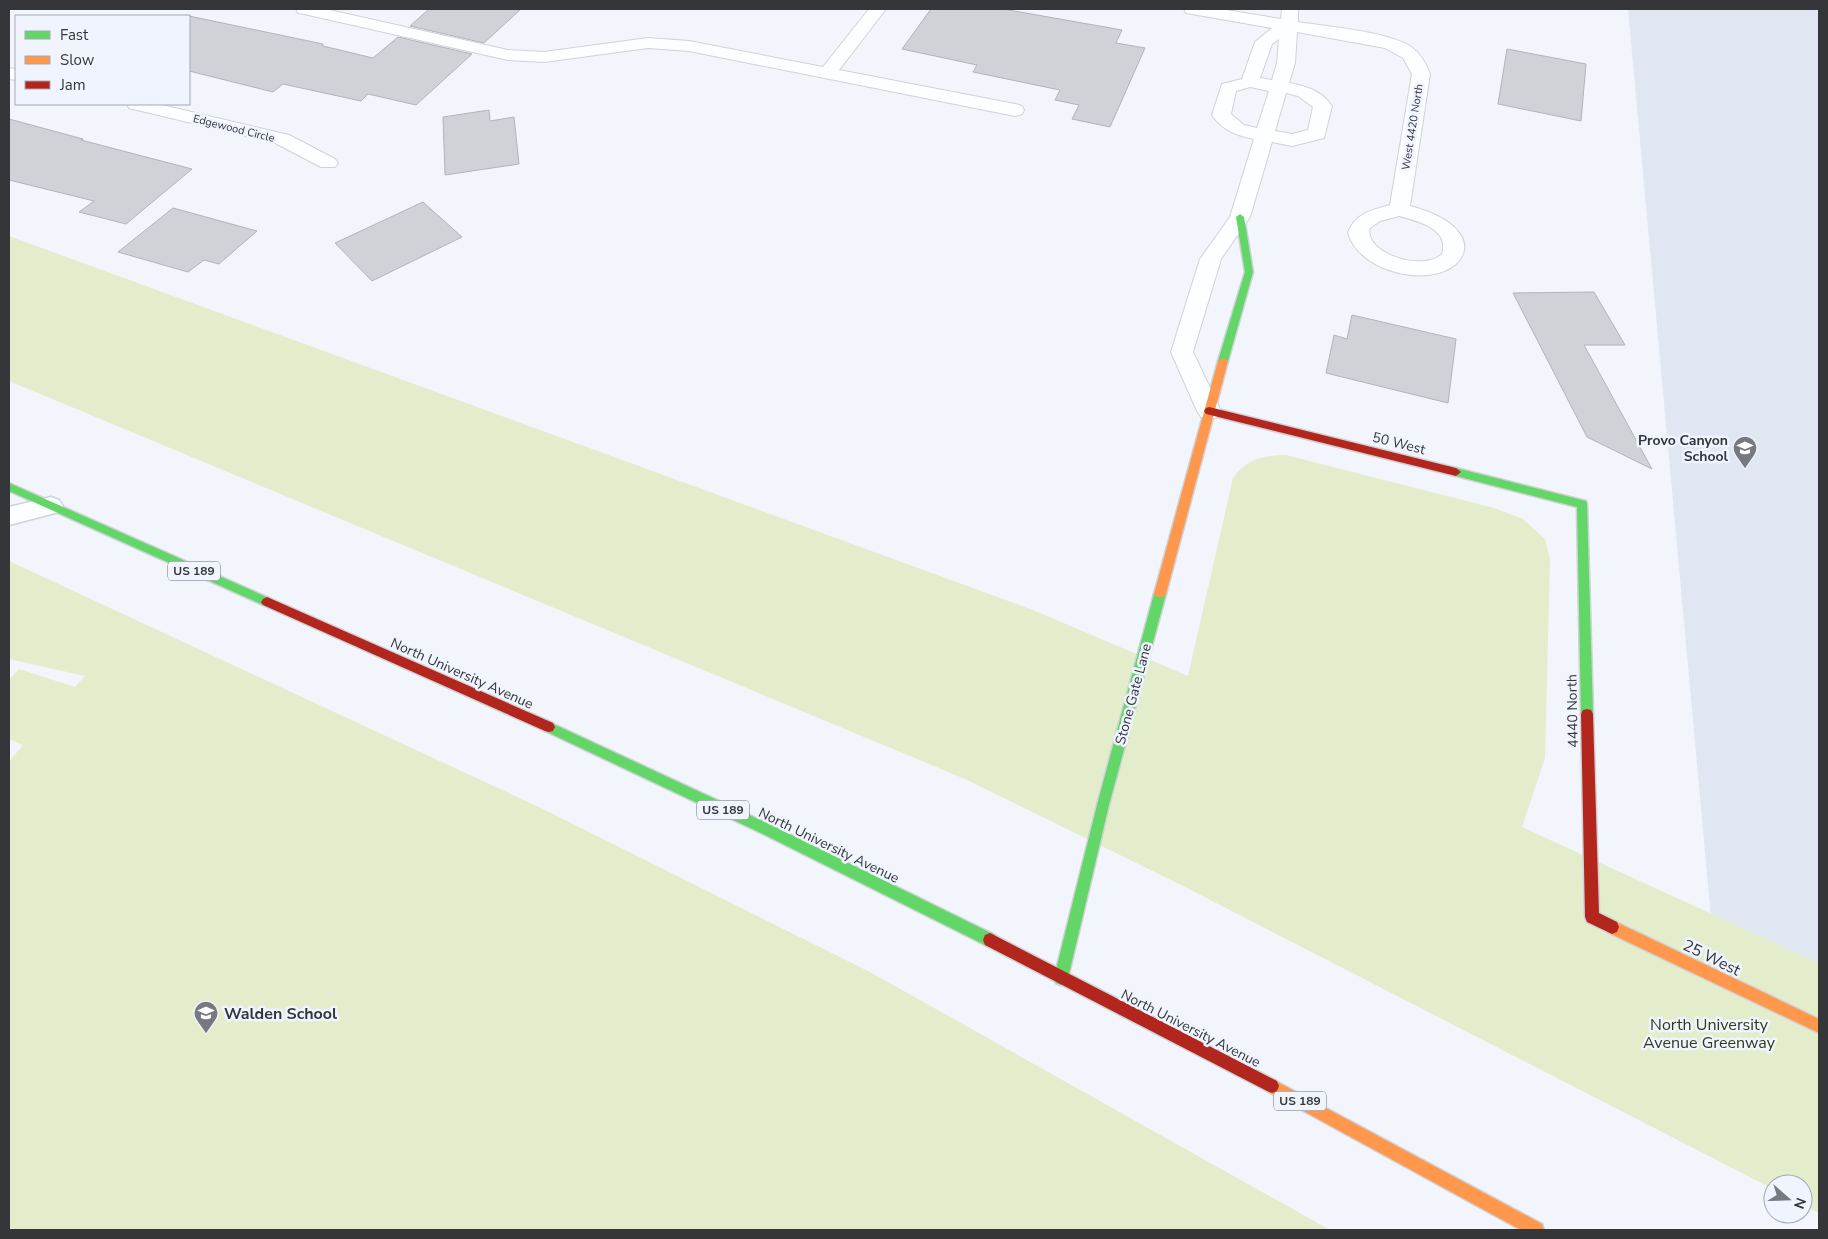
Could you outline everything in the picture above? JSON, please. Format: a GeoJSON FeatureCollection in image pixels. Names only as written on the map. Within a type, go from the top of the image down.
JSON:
{"type":"FeatureCollection","features":[{"type":"Feature","properties":{"kind":"main road","name":"Stone Gate Lane"},"geometry":{"type":"LineString","coordinates":[[1061,978],[1102,805],[1209,411],[1249,272],[1240,217]]}},
{"type":"Feature","properties":{"kind":"main road","name":"50 West"},"geometry":{"type":"LineString","coordinates":[[1209,411],[1582,504]]}},
{"type":"Feature","properties":{"kind":"main road","name":"North University Avenue"},"geometry":{"type":"LineString","coordinates":[[9,487],[655,777],[952,921],[1372,1138],[1536,1230]]}},
{"type":"Feature","properties":{"kind":"main road","name":"4440 North"},"geometry":{"type":"LineString","coordinates":[[1582,504],[1592,917]]}},
{"type":"Feature","properties":{"kind":"main road","name":"25 West"},"geometry":{"type":"LineString","coordinates":[[1592,917],[1819,1026]]}},
{"type":"Feature","properties":{"kind":"street"},"geometry":{"type":"LineString","coordinates":[[304,9],[508,55],[544,57],[648,44],[689,46],[1015,110]]}},
{"type":"Feature","properties":{"kind":"street"},"geometry":{"type":"LineString","coordinates":[[827,73],[878,9]]}},
{"type":"Feature","properties":{"kind":"street","name":"West 4420 North"},"geometry":{"type":"LineString","coordinates":[[1192,9],[1288,17],[1387,43],[1414,56],[1421,74],[1399,210]]}},
{"type":"Feature","properties":{"kind":"street"},"geometry":{"type":"LineString","coordinates":[[1250,82],[1264,42],[1288,17]]}},
{"type":"Feature","properties":{"kind":"street","name":"Stone Gate Lane"},"geometry":{"type":"LineString","coordinates":[[1209,411],[1182,352],[1211,259],[1240,217],[1286,64],[1288,17]]}},
{"type":"Feature","properties":{"kind":"street"},"geometry":{"type":"LineString","coordinates":[[1250,82],[1279,87],[1304,91],[1323,106],[1318,134],[1292,140],[1238,130],[1221,115],[1228,88],[1250,82]]}},
{"type":"Feature","properties":{"kind":"street","name":"Edgewood Circle"},"geometry":{"type":"LineString","coordinates":[[140,105],[282,139],[328,164]]}},
{"type":"Feature","properties":{"kind":"lane"},"geometry":{"type":"LineString","coordinates":[[9,516],[51,506]]}},
{"type":"Feature","properties":{"kind":"shaded area","name":"Provo Canyon School"},"geometry":{"type":"Polygon","coordinates":[[[1628,9],[1819,9],[1819,979],[1712,929],[1628,9]]]}},
{"type":"Feature","properties":{"kind":"green space","name":"North University Avenue Greenway"},"geometry":{"type":"Polygon","coordinates":[[[9,236],[1033,610],[1188,676],[1233,478],[1244,466],[1256,459],[1286,455],[1494,508],[1523,519],[1545,539],[1550,559],[1545,758],[1522,827],[1819,963],[1819,1213],[1813,1210],[1813,1174],[1763,1174],[1763,1184],[1183,886],[965,779],[9,381],[9,236]]]}},
{"type":"Feature","properties":{"kind":"green space"},"geometry":{"type":"Polygon","coordinates":[[[9,561],[541,808],[870,972],[1330,1230],[9,1230],[9,762],[23,745],[9,739],[9,680],[19,669],[75,687],[85,676],[9,659],[9,561]]]}},
{"type":"Feature","properties":{"kind":"building"},"geometry":{"type":"Polygon","coordinates":[[[429,9],[521,9],[484,43],[410,26],[429,9]]]}},
{"type":"Feature","properties":{"kind":"building"},"geometry":{"type":"Polygon","coordinates":[[[931,9],[1003,9],[1122,30],[1116,43],[1145,48],[1110,127],[1072,119],[1079,105],[1055,100],[1060,90],[973,72],[977,65],[902,49],[931,9]]]}},
{"type":"Feature","properties":{"kind":"building"},"geometry":{"type":"Polygon","coordinates":[[[190,16],[323,44],[323,46],[373,58],[398,37],[472,54],[416,105],[368,94],[361,101],[283,84],[273,92],[190,71],[190,16]]]}},
{"type":"Feature","properties":{"kind":"building"},"geometry":{"type":"Polygon","coordinates":[[[1507,49],[1586,64],[1581,121],[1498,104],[1507,49]]]}},
{"type":"Feature","properties":{"kind":"building"},"geometry":{"type":"Polygon","coordinates":[[[489,110],[490,121],[514,117],[519,164],[445,175],[443,117],[489,110]]]}},
{"type":"Feature","properties":{"kind":"building"},"geometry":{"type":"Polygon","coordinates":[[[9,119],[192,169],[126,224],[79,212],[94,201],[9,180],[9,119]]]}},
{"type":"Feature","properties":{"kind":"building"},"geometry":{"type":"Polygon","coordinates":[[[423,202],[462,237],[372,281],[335,243],[423,202]]]}},
{"type":"Feature","properties":{"kind":"building"},"geometry":{"type":"Polygon","coordinates":[[[173,208],[257,231],[219,264],[204,260],[188,272],[118,252],[173,208]]]}},
{"type":"Feature","properties":{"kind":"building"},"geometry":{"type":"Polygon","coordinates":[[[1594,292],[1625,345],[1584,345],[1652,469],[1587,437],[1513,293],[1594,292]]]}},
{"type":"Feature","properties":{"kind":"building"},"geometry":{"type":"Polygon","coordinates":[[[1352,315],[1456,339],[1448,403],[1326,373],[1334,335],[1347,339],[1352,315]]]}},
{"type":"Feature","properties":{"kind":"traffic: fast"},"geometry":{"type":"LineString","coordinates":[[1223,361],[1249,272],[1240,217]]}},
{"type":"Feature","properties":{"kind":"traffic: fast"},"geometry":{"type":"LineString","coordinates":[[1456,472],[1582,504],[1587,714]]}},
{"type":"Feature","properties":{"kind":"traffic: fast"},"geometry":{"type":"LineString","coordinates":[[9,487],[267,602]]}},
{"type":"Feature","properties":{"kind":"traffic: fast"},"geometry":{"type":"LineString","coordinates":[[1061,978],[1103,805],[1160,594]]}},
{"type":"Feature","properties":{"kind":"traffic: fast"},"geometry":{"type":"LineString","coordinates":[[549,727],[768,830],[990,940]]}},
{"type":"Feature","properties":{"kind":"traffic: slow"},"geometry":{"type":"LineString","coordinates":[[1160,594],[1223,361]]}},
{"type":"Feature","properties":{"kind":"traffic: slow"},"geometry":{"type":"LineString","coordinates":[[1612,927],[1819,1026]]}},
{"type":"Feature","properties":{"kind":"traffic: slow"},"geometry":{"type":"LineString","coordinates":[[1272,1086],[1536,1230]]}},
{"type":"Feature","properties":{"kind":"traffic: jam"},"geometry":{"type":"LineString","coordinates":[[1209,411],[1456,472]]}},
{"type":"Feature","properties":{"kind":"traffic: jam"},"geometry":{"type":"LineString","coordinates":[[267,602],[549,727]]}},
{"type":"Feature","properties":{"kind":"traffic: jam"},"geometry":{"type":"LineString","coordinates":[[1587,714],[1592,917],[1612,927]]}},
{"type":"Feature","properties":{"kind":"traffic: jam"},"geometry":{"type":"LineString","coordinates":[[990,940],[1272,1086]]}},
{"type":"Feature","properties":{"kind":"place","name":"Provo Canyon School"},"geometry":{"type":"Point","coordinates":[1745,469]}},
{"type":"Feature","properties":{"kind":"place","name":"Walden School"},"geometry":{"type":"Point","coordinates":[206,1034]}}]}
